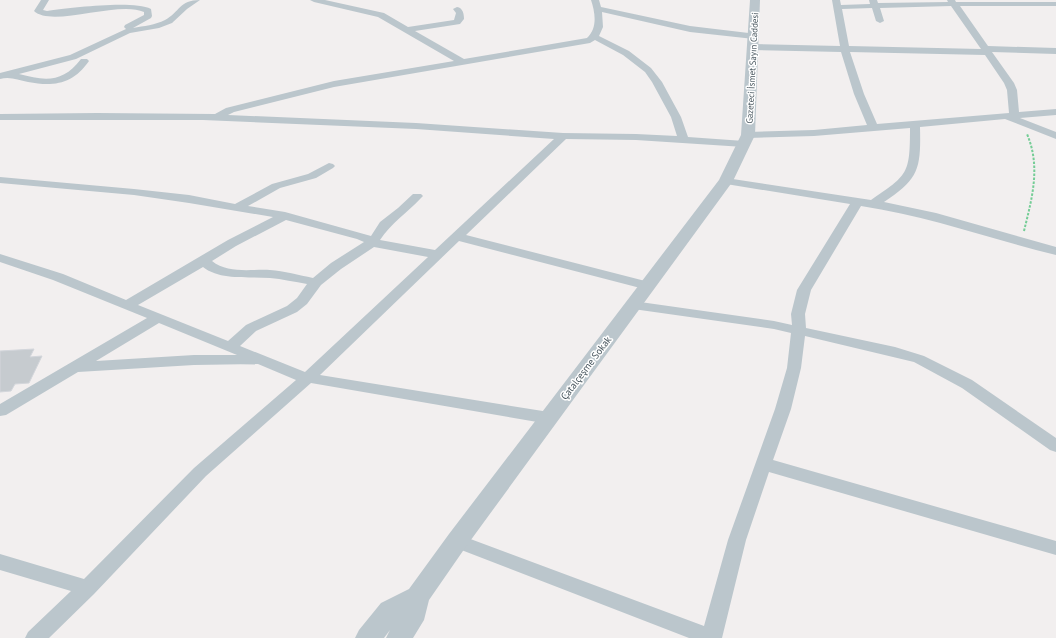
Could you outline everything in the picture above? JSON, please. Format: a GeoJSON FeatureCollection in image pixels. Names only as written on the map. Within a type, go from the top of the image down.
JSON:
{"type":"FeatureCollection","features":[{"type":"Feature","properties":{"kind":"street"},"geometry":{"type":"LineString","coordinates":[[45,0],[38,11],[46,14],[121,4],[145,8],[148,11],[148,16],[125,29],[123,33]]}},
{"type":"Feature","properties":{"kind":"street"},"geometry":{"type":"LineString","coordinates":[[4,75],[83,53],[123,33],[156,26],[169,21],[184,6],[196,0]]}},
{"type":"Feature","properties":{"kind":"street"},"geometry":{"type":"LineString","coordinates":[[314,0],[381,15],[464,62]]}},
{"type":"Feature","properties":{"kind":"street","name":"Gazeteci İsmet Sayın Caddesi"},"geometry":{"type":"LineString","coordinates":[[746,140],[756,0]]}},
{"type":"Feature","properties":{"kind":"street"},"geometry":{"type":"LineString","coordinates":[[953,2],[1010,83],[1012,90],[1010,116]]}},
{"type":"Feature","properties":{"kind":"street"},"geometry":{"type":"LineString","coordinates":[[874,128],[866,112],[846,48],[841,31],[837,4],[1056,2]]}},
{"type":"Feature","properties":{"kind":"street"},"geometry":{"type":"LineString","coordinates":[[874,3],[880,21]]}},
{"type":"Feature","properties":{"kind":"street"},"geometry":{"type":"LineString","coordinates":[[216,118],[230,110],[334,84],[590,40],[594,37],[599,24],[597,5],[690,29],[753,41],[846,48],[1056,51]]}},
{"type":"Feature","properties":{"kind":"street"},"geometry":{"type":"LineString","coordinates":[[406,30],[458,22],[460,19],[460,13],[457,9]]}},
{"type":"Feature","properties":{"kind":"street"},"geometry":{"type":"LineString","coordinates":[[594,37],[616,46],[632,57],[653,76],[682,128],[683,140]]}},
{"type":"Feature","properties":{"kind":"street"},"geometry":{"type":"LineString","coordinates":[[4,75],[46,82],[61,80],[74,74],[84,61]]}},
{"type":"Feature","properties":{"kind":"street"},"geometry":{"type":"LineString","coordinates":[[0,117],[132,116],[216,118],[416,126],[563,136],[683,140],[746,140],[1056,112]]}},
{"type":"Feature","properties":{"kind":"street"},"geometry":{"type":"LineString","coordinates":[[1010,116],[1056,136]]}},
{"type":"Feature","properties":{"kind":"street"},"geometry":{"type":"LineString","coordinates":[[873,204],[904,181],[909,175],[915,152],[915,125]]}},
{"type":"Feature","properties":{"kind":"street"},"geometry":{"type":"LineString","coordinates":[[35,638],[87,588],[186,486],[308,378],[563,136]]}},
{"type":"Feature","properties":{"kind":"street","name":"Çatalçeşme Sokak"},"geometry":{"type":"LineString","coordinates":[[418,596],[457,541],[726,181],[746,140]]}},
{"type":"Feature","properties":{"kind":"street"},"geometry":{"type":"LineString","coordinates":[[236,207],[276,186],[312,176],[329,166]]}},
{"type":"Feature","properties":{"kind":"street"},"geometry":{"type":"LineString","coordinates":[[0,180],[141,193],[236,207],[285,216],[343,230],[374,242],[439,255]]}},
{"type":"Feature","properties":{"kind":"street"},"geometry":{"type":"LineString","coordinates":[[726,181],[898,208],[932,216],[1056,251]]}},
{"type":"Feature","properties":{"kind":"street"},"geometry":{"type":"LineString","coordinates":[[230,347],[256,325],[292,309],[302,302],[316,282],[336,266],[374,242],[384,225],[402,211],[417,196]]}},
{"type":"Feature","properties":{"kind":"street"},"geometry":{"type":"LineString","coordinates":[[457,541],[711,638],[737,540],[783,409],[794,368],[799,330],[798,314],[804,290],[856,202]]}},
{"type":"Feature","properties":{"kind":"street"},"geometry":{"type":"LineString","coordinates":[[128,305],[232,243],[285,216]]}},
{"type":"Feature","properties":{"kind":"street"},"geometry":{"type":"LineString","coordinates":[[457,237],[648,286]]}},
{"type":"Feature","properties":{"kind":"street"},"geometry":{"type":"LineString","coordinates":[[0,258],[58,277],[308,378],[549,418]]}},
{"type":"Feature","properties":{"kind":"street"},"geometry":{"type":"LineString","coordinates":[[204,260],[214,269],[232,274],[271,274],[316,282]]}},
{"type":"Feature","properties":{"kind":"street"},"geometry":{"type":"LineString","coordinates":[[633,306],[774,325],[919,359],[967,384],[1054,442]]}},
{"type":"Feature","properties":{"kind":"street"},"geometry":{"type":"LineString","coordinates":[[0,411],[158,318]]}},
{"type":"Feature","properties":{"kind":"street"},"geometry":{"type":"LineString","coordinates":[[75,367],[259,359]]}},
{"type":"Feature","properties":{"kind":"street"},"geometry":{"type":"LineString","coordinates":[[764,464],[1056,548]]}},
{"type":"Feature","properties":{"kind":"street"},"geometry":{"type":"LineString","coordinates":[[0,562],[87,588]]}},
{"type":"Feature","properties":{"kind":"street"},"geometry":{"type":"LineString","coordinates":[[368,638],[390,611],[418,596]]}},
{"type":"Feature","properties":{"kind":"street"},"geometry":{"type":"LineString","coordinates":[[399,638],[411,620],[418,596]]}},
{"type":"Feature","properties":{"kind":"path"},"geometry":{"type":"LineString","coordinates":[[1021,241],[1031,199],[1035,160],[1033,148],[1025,131],[1026,124]]}},
{"type":"Feature","properties":{"kind":"building"},"geometry":{"type":"Polygon","coordinates":[[[34,349],[30,357],[42,356],[29,383],[15,384],[11,391],[0,392],[0,351],[34,349]]]}}]}
